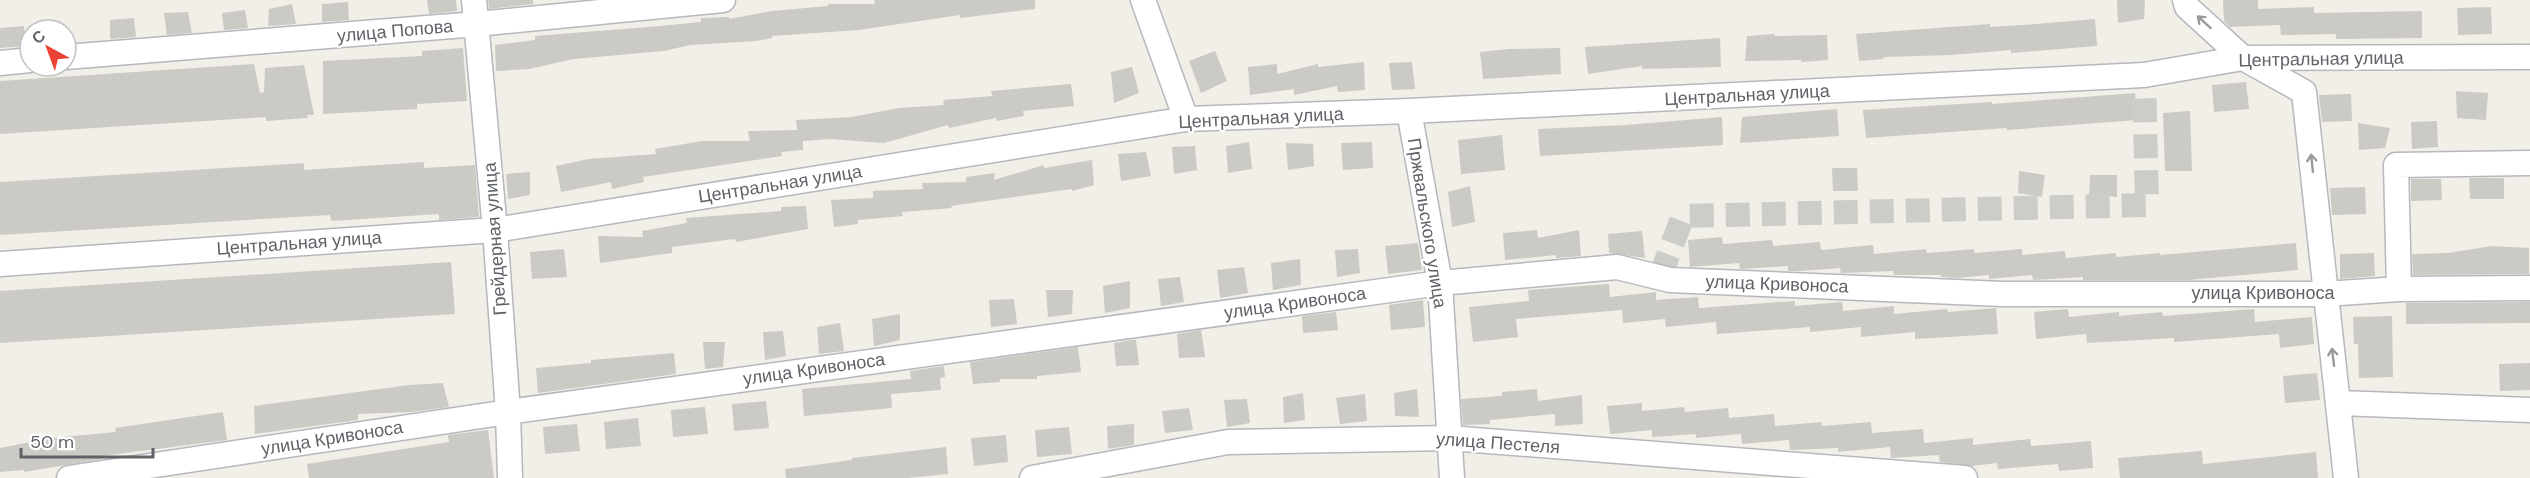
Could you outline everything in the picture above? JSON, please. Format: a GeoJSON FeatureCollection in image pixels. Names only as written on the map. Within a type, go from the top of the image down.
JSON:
{"type":"FeatureCollection","features":[{"type":"Feature","properties":{"kind":"street","name":"Грейдерная улица"},"geometry":{"type":"LineString","coordinates":[[474,0],[495,230],[508,412],[510,478]]}},
{"type":"Feature","properties":{"kind":"street","name":"улица Попова"},"geometry":{"type":"LineString","coordinates":[[78,56],[477,24],[723,0]]}},
{"type":"Feature","properties":{"kind":"street"},"geometry":{"type":"LineString","coordinates":[[1143,0],[1186,119]]}},
{"type":"Feature","properties":{"kind":"street"},"geometry":{"type":"LineString","coordinates":[[2185,0],[2187,7],[2243,58],[2304,92],[2346,478]]}},
{"type":"Feature","properties":{"kind":"street","name":"Центральная улица"},"geometry":{"type":"LineString","coordinates":[[0,264],[495,230],[1186,119],[1409,111],[2144,75],[2243,58],[2530,57]]}},
{"type":"Feature","properties":{"kind":"street"},"geometry":{"type":"LineString","coordinates":[[0,63],[18,61]]}},
{"type":"Feature","properties":{"kind":"street","name":"Пржвальского улица"},"geometry":{"type":"LineString","coordinates":[[1409,111],[1440,283],[1452,478]]}},
{"type":"Feature","properties":{"kind":"street"},"geometry":{"type":"LineString","coordinates":[[2399,289],[2396,165],[2530,163]]}},
{"type":"Feature","properties":{"kind":"street","name":"улица Кривоноса"},"geometry":{"type":"LineString","coordinates":[[69,478],[508,412],[1440,283],[1617,267],[1670,280],[2003,294],[2325,294],[2399,289],[2530,288]]}},
{"type":"Feature","properties":{"kind":"street"},"geometry":{"type":"LineString","coordinates":[[2339,403],[2530,410]]}},
{"type":"Feature","properties":{"kind":"street","name":"улица Пестеля"},"geometry":{"type":"LineString","coordinates":[[1032,478],[1228,442],[1449,438],[1965,478]]}},
{"type":"Feature","properties":{"kind":"building"},"geometry":{"type":"Polygon","coordinates":[[[427,0],[456,0],[457,11],[429,14],[427,0]]]}},
{"type":"Feature","properties":{"kind":"building"},"geometry":{"type":"Polygon","coordinates":[[[488,0],[533,0],[533,4],[489,9],[488,0]]]}},
{"type":"Feature","properties":{"kind":"building"},"geometry":{"type":"Polygon","coordinates":[[[874,0],[1035,0],[1035,9],[960,18],[960,15],[859,30],[772,36],[772,38],[756,41],[690,45],[664,51],[574,59],[529,69],[496,71],[495,45],[535,40],[535,36],[701,22],[701,18],[729,17],[729,19],[772,11],[828,6],[828,4],[875,4],[874,0]]]}},
{"type":"Feature","properties":{"kind":"building"},"geometry":{"type":"Polygon","coordinates":[[[2117,0],[2145,0],[2144,19],[2118,23],[2117,0]]]}},
{"type":"Feature","properties":{"kind":"building"},"geometry":{"type":"Polygon","coordinates":[[[2223,0],[2258,0],[2258,9],[2314,7],[2314,13],[2422,11],[2422,38],[2336,39],[2336,34],[2281,35],[2280,25],[2230,27],[2224,21],[2223,0]]]}},
{"type":"Feature","properties":{"kind":"building"},"geometry":{"type":"Polygon","coordinates":[[[348,2],[349,20],[322,22],[322,4],[348,2]]]}},
{"type":"Feature","properties":{"kind":"building"},"geometry":{"type":"Polygon","coordinates":[[[292,4],[296,24],[268,26],[269,9],[292,4]]]}},
{"type":"Feature","properties":{"kind":"building"},"geometry":{"type":"Polygon","coordinates":[[[2491,7],[2492,34],[2458,35],[2457,8],[2491,7]]]}},
{"type":"Feature","properties":{"kind":"building"},"geometry":{"type":"Polygon","coordinates":[[[245,10],[248,28],[224,30],[222,13],[245,10]]]}},
{"type":"Feature","properties":{"kind":"building"},"geometry":{"type":"Polygon","coordinates":[[[188,12],[192,33],[167,35],[164,13],[188,12]]]}},
{"type":"Feature","properties":{"kind":"building"},"geometry":{"type":"Polygon","coordinates":[[[134,18],[136,37],[110,39],[110,20],[134,18]]]}},
{"type":"Feature","properties":{"kind":"building"},"geometry":{"type":"Polygon","coordinates":[[[2095,19],[2097,46],[2011,53],[2011,50],[1883,57],[1884,59],[1859,61],[1856,34],[2095,19]]]}},
{"type":"Feature","properties":{"kind":"building"},"geometry":{"type":"Polygon","coordinates":[[[18,26],[18,47],[0,48],[0,28],[18,26]]]}},
{"type":"Feature","properties":{"kind":"building"},"geometry":{"type":"Polygon","coordinates":[[[1774,34],[1775,36],[1827,35],[1828,60],[1745,61],[1747,36],[1774,34]]]}},
{"type":"Feature","properties":{"kind":"building"},"geometry":{"type":"Polygon","coordinates":[[[1720,38],[1721,67],[1642,69],[1642,66],[1588,74],[1585,47],[1720,38]]]}},
{"type":"Feature","properties":{"kind":"building"},"geometry":{"type":"Polygon","coordinates":[[[463,48],[467,101],[417,104],[417,109],[323,114],[323,61],[422,56],[422,51],[463,48]]]}},
{"type":"Feature","properties":{"kind":"building"},"geometry":{"type":"Polygon","coordinates":[[[1560,48],[1561,74],[1483,79],[1480,52],[1560,48]]]}},
{"type":"Feature","properties":{"kind":"building"},"geometry":{"type":"Polygon","coordinates":[[[1215,51],[1227,81],[1201,93],[1189,61],[1215,51]]]}},
{"type":"Feature","properties":{"kind":"building"},"geometry":{"type":"Polygon","coordinates":[[[1364,62],[1365,90],[1338,92],[1337,86],[1294,95],[1294,89],[1250,95],[1248,67],[1277,64],[1277,74],[1318,64],[1318,67],[1364,62]]]}},
{"type":"Feature","properties":{"kind":"building"},"geometry":{"type":"Polygon","coordinates":[[[1412,62],[1415,89],[1392,90],[1389,63],[1412,62]]]}},
{"type":"Feature","properties":{"kind":"building"},"geometry":{"type":"Polygon","coordinates":[[[254,64],[260,93],[264,92],[265,68],[304,65],[314,115],[307,115],[308,118],[266,121],[266,117],[0,134],[0,81],[78,78],[78,76],[254,64]]]}},
{"type":"Feature","properties":{"kind":"building"},"geometry":{"type":"Polygon","coordinates":[[[1132,67],[1139,93],[1114,103],[1111,72],[1132,67]]]}},
{"type":"Feature","properties":{"kind":"building"},"geometry":{"type":"Polygon","coordinates":[[[2246,82],[2249,109],[2214,112],[2212,85],[2246,82]]]}},
{"type":"Feature","properties":{"kind":"building"},"geometry":{"type":"Polygon","coordinates":[[[1071,84],[1074,106],[1023,111],[1024,116],[997,121],[996,118],[949,128],[948,125],[884,143],[830,139],[803,141],[803,150],[781,152],[782,156],[643,177],[644,182],[612,189],[611,182],[561,192],[556,166],[588,159],[656,154],[655,149],[702,141],[750,141],[748,131],[797,130],[796,120],[852,117],[898,108],[944,105],[943,100],[992,96],[991,91],[1071,84]]]}},
{"type":"Feature","properties":{"kind":"building"},"geometry":{"type":"Polygon","coordinates":[[[2456,91],[2488,93],[2486,120],[2457,118],[2456,91]]]}},
{"type":"Feature","properties":{"kind":"building"},"geometry":{"type":"Polygon","coordinates":[[[2135,93],[2137,120],[1866,138],[1863,110],[1992,102],[1992,104],[2135,93]]]}},
{"type":"Feature","properties":{"kind":"building"},"geometry":{"type":"Polygon","coordinates":[[[2351,94],[2352,121],[2322,122],[2319,95],[2351,94]]]}},
{"type":"Feature","properties":{"kind":"building"},"geometry":{"type":"Polygon","coordinates":[[[1837,109],[1839,136],[1740,143],[1742,117],[1837,109]]]}},
{"type":"Feature","properties":{"kind":"building"},"geometry":{"type":"Polygon","coordinates":[[[2190,111],[2192,171],[2165,171],[2163,113],[2190,111]]]}},
{"type":"Feature","properties":{"kind":"building"},"geometry":{"type":"Polygon","coordinates":[[[1722,117],[1723,145],[1540,156],[1538,129],[1722,117]]]}},
{"type":"Feature","properties":{"kind":"building"},"geometry":{"type":"Polygon","coordinates":[[[2437,121],[2438,147],[2412,149],[2411,122],[2437,121]]]}},
{"type":"Feature","properties":{"kind":"building"},"geometry":{"type":"Polygon","coordinates":[[[2358,123],[2390,128],[2385,148],[2359,150],[2358,123]]]}},
{"type":"Feature","properties":{"kind":"building"},"geometry":{"type":"Polygon","coordinates":[[[1502,135],[1505,170],[1461,174],[1458,140],[1502,135]]]}},
{"type":"Feature","properties":{"kind":"building"},"geometry":{"type":"Polygon","coordinates":[[[1249,142],[1252,169],[1228,173],[1226,146],[1249,142]]]}},
{"type":"Feature","properties":{"kind":"building"},"geometry":{"type":"Polygon","coordinates":[[[1372,142],[1373,168],[1343,170],[1341,143],[1372,142]]]}},
{"type":"Feature","properties":{"kind":"building"},"geometry":{"type":"Polygon","coordinates":[[[1286,143],[1313,144],[1314,166],[1288,170],[1286,143]]]}},
{"type":"Feature","properties":{"kind":"building"},"geometry":{"type":"Polygon","coordinates":[[[1195,146],[1197,170],[1174,174],[1172,147],[1195,146]]]}},
{"type":"Feature","properties":{"kind":"building"},"geometry":{"type":"Polygon","coordinates":[[[1146,152],[1151,176],[1121,181],[1118,154],[1146,152]]]}},
{"type":"Feature","properties":{"kind":"building"},"geometry":{"type":"Polygon","coordinates":[[[1092,160],[1094,185],[1072,191],[1072,189],[951,206],[952,208],[902,212],[903,216],[858,220],[858,224],[834,227],[831,200],[873,198],[873,191],[923,189],[922,183],[966,182],[966,177],[995,173],[994,180],[1044,165],[1044,168],[1092,160]]]}},
{"type":"Feature","properties":{"kind":"building"},"geometry":{"type":"Polygon","coordinates":[[[424,162],[424,168],[475,165],[479,217],[439,220],[439,214],[331,221],[330,215],[0,235],[0,182],[304,163],[304,170],[424,162]]]}},
{"type":"Feature","properties":{"kind":"building"},"geometry":{"type":"Polygon","coordinates":[[[1832,168],[1857,168],[1858,191],[1833,191],[1832,168]]]}},
{"type":"Feature","properties":{"kind":"building"},"geometry":{"type":"Polygon","coordinates":[[[2019,171],[2045,175],[2042,197],[2018,193],[2019,171]]]}},
{"type":"Feature","properties":{"kind":"building"},"geometry":{"type":"Polygon","coordinates":[[[530,172],[530,195],[508,199],[506,174],[530,172]]]}},
{"type":"Feature","properties":{"kind":"building"},"geometry":{"type":"Polygon","coordinates":[[[2090,175],[2117,175],[2117,197],[2089,195],[2090,175]]]}},
{"type":"Feature","properties":{"kind":"building"},"geometry":{"type":"Polygon","coordinates":[[[2469,178],[2504,178],[2504,199],[2470,199],[2469,178]]]}},
{"type":"Feature","properties":{"kind":"building"},"geometry":{"type":"Polygon","coordinates":[[[2411,179],[2441,179],[2442,200],[2411,201],[2411,179]]]}},
{"type":"Feature","properties":{"kind":"building"},"geometry":{"type":"Polygon","coordinates":[[[1470,186],[1475,222],[1452,227],[1448,192],[1470,186]]]}},
{"type":"Feature","properties":{"kind":"building"},"geometry":{"type":"Polygon","coordinates":[[[2365,187],[2366,214],[2332,215],[2330,188],[2365,187]]]}},
{"type":"Feature","properties":{"kind":"building"},"geometry":{"type":"Polygon","coordinates":[[[806,206],[808,229],[736,242],[735,239],[672,247],[672,253],[600,263],[598,236],[643,237],[642,231],[687,223],[686,218],[781,211],[781,207],[806,206]]]}},
{"type":"Feature","properties":{"kind":"building"},"geometry":{"type":"Polygon","coordinates":[[[1537,230],[1538,238],[1579,230],[1581,256],[1556,258],[1556,255],[1505,260],[1503,233],[1537,230]]]}},
{"type":"Feature","properties":{"kind":"building"},"geometry":{"type":"Polygon","coordinates":[[[1642,231],[1645,258],[1609,253],[1608,234],[1642,231]]]}},
{"type":"Feature","properties":{"kind":"building"},"geometry":{"type":"Polygon","coordinates":[[[1722,237],[1723,244],[1772,240],[1773,246],[1820,242],[1821,250],[1873,245],[1874,254],[1926,249],[1927,253],[1974,249],[1974,253],[2022,249],[2022,255],[2065,251],[2066,258],[2116,253],[2116,257],[2160,253],[2160,255],[2296,243],[2298,270],[2188,280],[2083,280],[2083,277],[2033,280],[2032,275],[1989,279],[1989,275],[1957,278],[1941,277],[1941,275],[1894,275],[1893,271],[1841,273],[1840,268],[1800,271],[1788,271],[1788,266],[1740,269],[1739,263],[1690,267],[1688,240],[1722,237]]]}},
{"type":"Feature","properties":{"kind":"building"},"geometry":{"type":"Polygon","coordinates":[[[1418,243],[1422,270],[1388,274],[1385,246],[1418,243]]]}},
{"type":"Feature","properties":{"kind":"building"},"geometry":{"type":"Polygon","coordinates":[[[2492,246],[2529,248],[2529,274],[2413,275],[2412,254],[2448,253],[2492,246]]]}},
{"type":"Feature","properties":{"kind":"building"},"geometry":{"type":"Polygon","coordinates":[[[564,249],[567,277],[532,279],[530,252],[564,249]]]}},
{"type":"Feature","properties":{"kind":"building"},"geometry":{"type":"Polygon","coordinates":[[[1358,249],[1360,273],[1337,277],[1335,250],[1358,249]]]}},
{"type":"Feature","properties":{"kind":"building"},"geometry":{"type":"Polygon","coordinates":[[[2374,253],[2375,276],[2340,279],[2340,254],[2374,253]]]}},
{"type":"Feature","properties":{"kind":"building"},"geometry":{"type":"Polygon","coordinates":[[[1300,259],[1301,285],[1273,290],[1271,263],[1300,259]]]}},
{"type":"Feature","properties":{"kind":"building"},"geometry":{"type":"Polygon","coordinates":[[[451,262],[455,314],[0,343],[0,291],[451,262]]]}},
{"type":"Feature","properties":{"kind":"building"},"geometry":{"type":"Polygon","coordinates":[[[1244,267],[1248,293],[1220,298],[1217,270],[1244,267]]]}},
{"type":"Feature","properties":{"kind":"building"},"geometry":{"type":"Polygon","coordinates":[[[1180,277],[1184,302],[1161,306],[1158,279],[1180,277]]]}},
{"type":"Feature","properties":{"kind":"building"},"geometry":{"type":"Polygon","coordinates":[[[1130,281],[1130,308],[1105,313],[1103,286],[1130,281]]]}},
{"type":"Feature","properties":{"kind":"building"},"geometry":{"type":"Polygon","coordinates":[[[1609,284],[1610,297],[1656,292],[1656,300],[1698,297],[1699,308],[1795,301],[1795,306],[1842,302],[1843,311],[1894,306],[1894,314],[1947,309],[1948,312],[1996,308],[1998,334],[1915,339],[1915,332],[1861,337],[1861,327],[1810,332],[1810,327],[1717,334],[1716,322],[1666,327],[1665,319],[1623,323],[1622,310],[1516,319],[1518,337],[1473,342],[1469,307],[1529,301],[1528,290],[1609,284]]]}},
{"type":"Feature","properties":{"kind":"building"},"geometry":{"type":"Polygon","coordinates":[[[1046,290],[1073,290],[1072,314],[1048,317],[1046,290]]]}},
{"type":"Feature","properties":{"kind":"building"},"geometry":{"type":"Polygon","coordinates":[[[1014,299],[1017,324],[991,327],[989,300],[1014,299]]]}},
{"type":"Feature","properties":{"kind":"building"},"geometry":{"type":"Polygon","coordinates":[[[1423,300],[1425,327],[1391,330],[1389,305],[1423,300]]]}},
{"type":"Feature","properties":{"kind":"building"},"geometry":{"type":"Polygon","coordinates":[[[2530,302],[2530,323],[2406,324],[2406,303],[2530,302]]]}},
{"type":"Feature","properties":{"kind":"building"},"geometry":{"type":"Polygon","coordinates":[[[2068,309],[2069,317],[2119,312],[2119,316],[2162,312],[2163,316],[2254,309],[2255,322],[2312,317],[2314,344],[2280,348],[2279,334],[2174,342],[2174,338],[2087,343],[2086,334],[2036,339],[2034,312],[2068,309]]]}},
{"type":"Feature","properties":{"kind":"building"},"geometry":{"type":"Polygon","coordinates":[[[1336,312],[1338,330],[1303,333],[1302,316],[1336,312]]]}},
{"type":"Feature","properties":{"kind":"building"},"geometry":{"type":"Polygon","coordinates":[[[900,314],[900,340],[874,346],[872,319],[900,314]]]}},
{"type":"Feature","properties":{"kind":"building"},"geometry":{"type":"Polygon","coordinates":[[[2392,316],[2393,377],[2359,378],[2358,344],[2354,344],[2353,317],[2392,316]]]}},
{"type":"Feature","properties":{"kind":"building"},"geometry":{"type":"Polygon","coordinates":[[[840,323],[844,351],[819,354],[817,327],[840,323]]]}},
{"type":"Feature","properties":{"kind":"building"},"geometry":{"type":"Polygon","coordinates":[[[1201,330],[1205,357],[1179,358],[1177,334],[1201,330]]]}},
{"type":"Feature","properties":{"kind":"building"},"geometry":{"type":"Polygon","coordinates":[[[783,331],[786,356],[765,360],[763,332],[783,331]]]}},
{"type":"Feature","properties":{"kind":"building"},"geometry":{"type":"Polygon","coordinates":[[[1136,340],[1139,365],[1116,366],[1114,343],[1136,340]]]}},
{"type":"Feature","properties":{"kind":"building"},"geometry":{"type":"Polygon","coordinates":[[[703,342],[725,342],[723,367],[705,369],[703,342]]]}},
{"type":"Feature","properties":{"kind":"building"},"geometry":{"type":"Polygon","coordinates":[[[1078,347],[1081,372],[1037,376],[1037,379],[1000,379],[1000,382],[973,384],[970,362],[1078,347]]]}},
{"type":"Feature","properties":{"kind":"building"},"geometry":{"type":"Polygon","coordinates":[[[674,353],[676,374],[538,393],[536,368],[591,363],[591,360],[674,353]]]}},
{"type":"Feature","properties":{"kind":"building"},"geometry":{"type":"Polygon","coordinates":[[[2530,363],[2530,390],[2500,391],[2499,364],[2530,363]]]}},
{"type":"Feature","properties":{"kind":"building"},"geometry":{"type":"Polygon","coordinates":[[[944,366],[945,377],[940,378],[941,390],[891,394],[892,408],[804,416],[802,389],[911,379],[910,371],[944,366]]]}},
{"type":"Feature","properties":{"kind":"building"},"geometry":{"type":"Polygon","coordinates":[[[2317,373],[2320,400],[2285,403],[2283,376],[2317,373]]]}},
{"type":"Feature","properties":{"kind":"building"},"geometry":{"type":"Polygon","coordinates":[[[443,383],[449,407],[411,412],[358,414],[358,420],[255,434],[254,406],[409,385],[443,383]]]}},
{"type":"Feature","properties":{"kind":"building"},"geometry":{"type":"Polygon","coordinates":[[[1417,389],[1419,417],[1395,416],[1394,393],[1417,389]]]}},
{"type":"Feature","properties":{"kind":"building"},"geometry":{"type":"Polygon","coordinates":[[[1537,389],[1538,401],[1582,395],[1583,424],[1555,426],[1555,414],[1490,420],[1490,424],[1463,425],[1461,399],[1502,396],[1502,392],[1537,389]]]}},
{"type":"Feature","properties":{"kind":"building"},"geometry":{"type":"Polygon","coordinates":[[[1303,393],[1305,420],[1284,423],[1283,397],[1303,393]]]}},
{"type":"Feature","properties":{"kind":"building"},"geometry":{"type":"Polygon","coordinates":[[[1365,394],[1367,421],[1340,424],[1336,398],[1365,394]]]}},
{"type":"Feature","properties":{"kind":"building"},"geometry":{"type":"Polygon","coordinates":[[[1247,399],[1250,423],[1227,427],[1224,400],[1247,399]]]}},
{"type":"Feature","properties":{"kind":"building"},"geometry":{"type":"Polygon","coordinates":[[[766,401],[769,428],[734,431],[732,404],[766,401]]]}},
{"type":"Feature","properties":{"kind":"building"},"geometry":{"type":"Polygon","coordinates":[[[1642,403],[1642,411],[1684,407],[1685,412],[1728,408],[1729,418],[1774,414],[1775,426],[1822,422],[1822,426],[1871,422],[1872,433],[1923,429],[1924,443],[1973,438],[1973,445],[2030,439],[2031,446],[2091,441],[2093,468],[2059,471],[2058,464],[1998,469],[1997,463],[1972,466],[1940,462],[1939,455],[1891,458],[1890,447],[1838,452],[1838,448],[1790,450],[1789,440],[1742,444],[1741,434],[1696,438],[1696,434],[1652,437],[1652,430],[1610,434],[1607,406],[1642,403]]]}},
{"type":"Feature","properties":{"kind":"building"},"geometry":{"type":"Polygon","coordinates":[[[705,407],[708,434],[673,437],[671,410],[705,407]]]}},
{"type":"Feature","properties":{"kind":"building"},"geometry":{"type":"Polygon","coordinates":[[[1189,408],[1193,430],[1165,433],[1162,411],[1189,408]]]}},
{"type":"Feature","properties":{"kind":"building"},"geometry":{"type":"Polygon","coordinates":[[[223,412],[227,440],[102,456],[102,459],[24,472],[24,470],[0,472],[0,448],[51,438],[116,432],[115,428],[223,412]]]}},
{"type":"Feature","properties":{"kind":"building"},"geometry":{"type":"Polygon","coordinates":[[[638,418],[641,446],[606,449],[604,422],[638,418]]]}},
{"type":"Feature","properties":{"kind":"building"},"geometry":{"type":"Polygon","coordinates":[[[577,424],[580,451],[545,454],[543,427],[577,424]]]}},
{"type":"Feature","properties":{"kind":"building"},"geometry":{"type":"Polygon","coordinates":[[[1134,424],[1134,445],[1108,449],[1107,426],[1134,424]]]}},
{"type":"Feature","properties":{"kind":"building"},"geometry":{"type":"Polygon","coordinates":[[[1069,427],[1072,454],[1037,457],[1035,430],[1069,427]]]}},
{"type":"Feature","properties":{"kind":"building"},"geometry":{"type":"Polygon","coordinates":[[[488,430],[494,478],[309,478],[307,464],[449,442],[448,435],[488,430]]]}},
{"type":"Feature","properties":{"kind":"building"},"geometry":{"type":"Polygon","coordinates":[[[1006,435],[1008,462],[974,466],[971,438],[1006,435]]]}},
{"type":"Feature","properties":{"kind":"building"},"geometry":{"type":"Polygon","coordinates":[[[946,447],[948,474],[908,478],[786,478],[785,469],[852,460],[852,458],[946,447]]]}},
{"type":"Feature","properties":{"kind":"building"},"geometry":{"type":"Polygon","coordinates":[[[2202,451],[2203,464],[2316,452],[2318,478],[2120,478],[2118,458],[2202,451]]]}},
{"type":"Feature","properties":{"kind":"tunnel"},"geometry":{"type":"LineString","coordinates":[[1660,277],[1683,216],[2147,205],[2144,75]]}}]}
